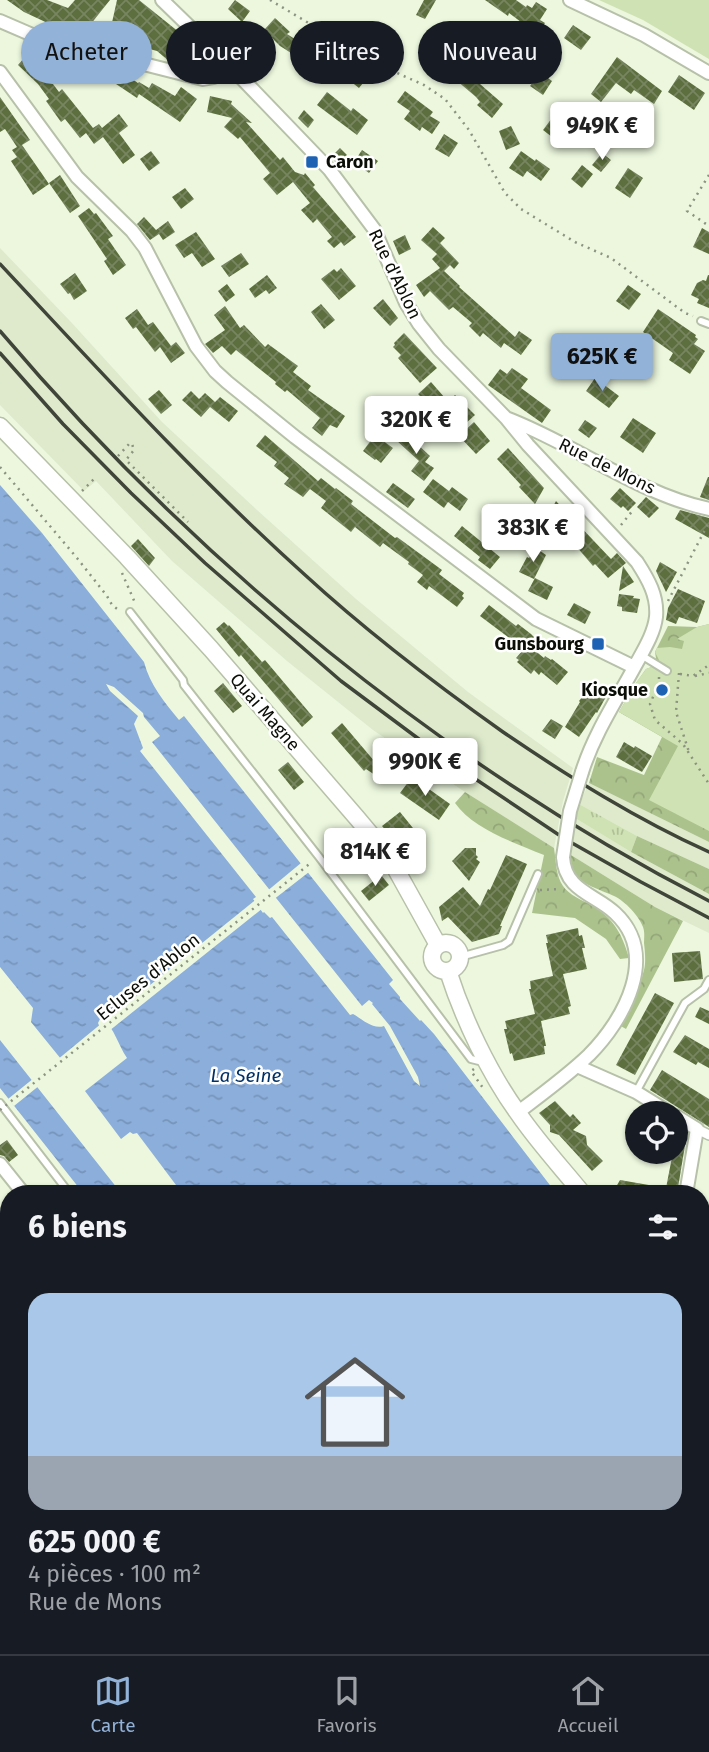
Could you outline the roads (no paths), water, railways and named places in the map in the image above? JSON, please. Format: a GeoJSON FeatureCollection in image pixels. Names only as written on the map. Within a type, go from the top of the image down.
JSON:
{"type":"FeatureCollection","features":[{"type":"Feature","properties":{"kind":"main road","name":"Quai Magne"},"geometry":{"type":"LineString","coordinates":[[0,426],[74,495],[388,855],[439,945]]}},
{"type":"Feature","properties":{"kind":"main road"},"geometry":{"type":"LineString","coordinates":[[447,943],[454,946],[460,957],[457,966],[449,971],[440,970],[432,960],[433,951],[439,945],[447,943]]}},
{"type":"Feature","properties":{"kind":"main road"},"geometry":{"type":"LineString","coordinates":[[449,971],[487,1063],[517,1113],[576,1185]]}},
{"type":"Feature","properties":{"kind":"street","name":"Rue d'Ablon"},"geometry":{"type":"LineString","coordinates":[[162,0],[184,21]]}},
{"type":"Feature","properties":{"kind":"street"},"geometry":{"type":"LineString","coordinates":[[570,0],[644,35],[709,73]]}},
{"type":"Feature","properties":{"kind":"street"},"geometry":{"type":"LineString","coordinates":[[0,21],[37,37],[166,70]]}},
{"type":"Feature","properties":{"kind":"street"},"geometry":{"type":"LineString","coordinates":[[0,72],[77,177],[132,231],[145,248],[196,346],[215,371],[295,437],[536,619],[634,667]]}},
{"type":"Feature","properties":{"kind":"street","name":"Rue d'Ablon"},"geometry":{"type":"LineString","coordinates":[[247,84],[329,169],[374,229],[406,303],[439,349],[506,418],[644,572],[654,596],[656,618],[652,634],[641,655]]}},
{"type":"Feature","properties":{"kind":"street","name":"Rue de Mons"},"geometry":{"type":"LineString","coordinates":[[506,418],[533,428],[646,486],[709,509]]}},
{"type":"Feature","properties":{"kind":"street"},"geometry":{"type":"LineString","coordinates":[[517,1113],[577,1066],[600,1042],[633,985],[637,957],[631,934],[622,919],[575,886],[564,869],[562,857],[570,811],[589,750],[641,655]]}},
{"type":"Feature","properties":{"kind":"street"},"geometry":{"type":"LineString","coordinates":[[577,1066],[651,1101]]}},
{"type":"Feature","properties":{"kind":"street"},"geometry":{"type":"LineString","coordinates":[[688,1185],[703,1132]]}},
{"type":"Feature","properties":{"kind":"street"},"geometry":{"type":"LineString","coordinates":[[0,1164],[17,1185]]}},
{"type":"Feature","properties":{"kind":"lane"},"geometry":{"type":"LineString","coordinates":[[701,321],[709,324]]}},
{"type":"Feature","properties":{"kind":"lane"},"geometry":{"type":"LineString","coordinates":[[130,612],[471,1059],[487,1063]]}},
{"type":"Feature","properties":{"kind":"lane"},"geometry":{"type":"LineString","coordinates":[[641,655],[664,669]]}},
{"type":"Feature","properties":{"kind":"lane"},"geometry":{"type":"LineString","coordinates":[[460,957],[509,941],[538,874]]}},
{"type":"Feature","properties":{"kind":"lane"},"geometry":{"type":"LineString","coordinates":[[636,1092],[685,1003],[704,989],[709,980]]}},
{"type":"Feature","properties":{"kind":"lane"},"geometry":{"type":"LineString","coordinates":[[0,1103],[63,1185]]}},
{"type":"Feature","properties":{"kind":"water"},"geometry":{"type":"Polygon","coordinates":[[[430,418],[444,433],[442,440],[437,440],[423,425],[430,418]]]}},
{"type":"Feature","properties":{"kind":"water","name":"La Seine"},"geometry":{"type":"Polygon","coordinates":[[[0,485],[42,533],[144,662],[154,686],[168,707],[179,720],[184,716],[393,980],[389,984],[400,999],[434,1034],[550,1185],[176,1185],[137,1133],[130,1132],[121,1139],[85,1091],[127,1058],[111,1027],[100,1019],[100,1028],[61,1059],[31,1022],[33,1008],[0,967],[0,485]],[[106,684],[110,691],[138,716],[134,724],[143,748],[140,751],[256,897],[253,899],[263,913],[272,917],[350,1015],[353,1014],[372,1025],[384,1026],[414,1081],[420,1086],[418,1077],[390,1026],[373,1003],[369,1000],[362,1006],[152,742],[160,736],[143,713],[114,687],[106,684]]]}},
{"type":"Feature","properties":{"kind":"water"},"geometry":{"type":"Polygon","coordinates":[[[0,1040],[115,1185],[77,1185],[0,1088],[0,1040]]]}},
{"type":"Feature","properties":{"kind":"railway"},"geometry":{"type":"LineString","coordinates":[[0,264],[186,461],[264,537],[376,636],[426,676],[528,749],[629,811],[709,852]]}},
{"type":"Feature","properties":{"kind":"railway"},"geometry":{"type":"LineString","coordinates":[[0,331],[75,416],[155,498],[239,576],[327,651],[418,721],[513,786],[610,846],[709,901]]}},
{"type":"Feature","properties":{"kind":"railway"},"geometry":{"type":"LineString","coordinates":[[0,353],[63,424],[131,493],[205,563],[341,681],[447,760],[565,839],[709,918]]}},
{"type":"Feature","properties":{"kind":"place","name":"Caron"},"geometry":{"type":"Point","coordinates":[312,162]}},
{"type":"Feature","properties":{"kind":"place","name":"Gunsbourg"},"geometry":{"type":"Point","coordinates":[598,644]}},
{"type":"Feature","properties":{"kind":"place","name":"Kiosque"},"geometry":{"type":"Point","coordinates":[662,690]}}]}
